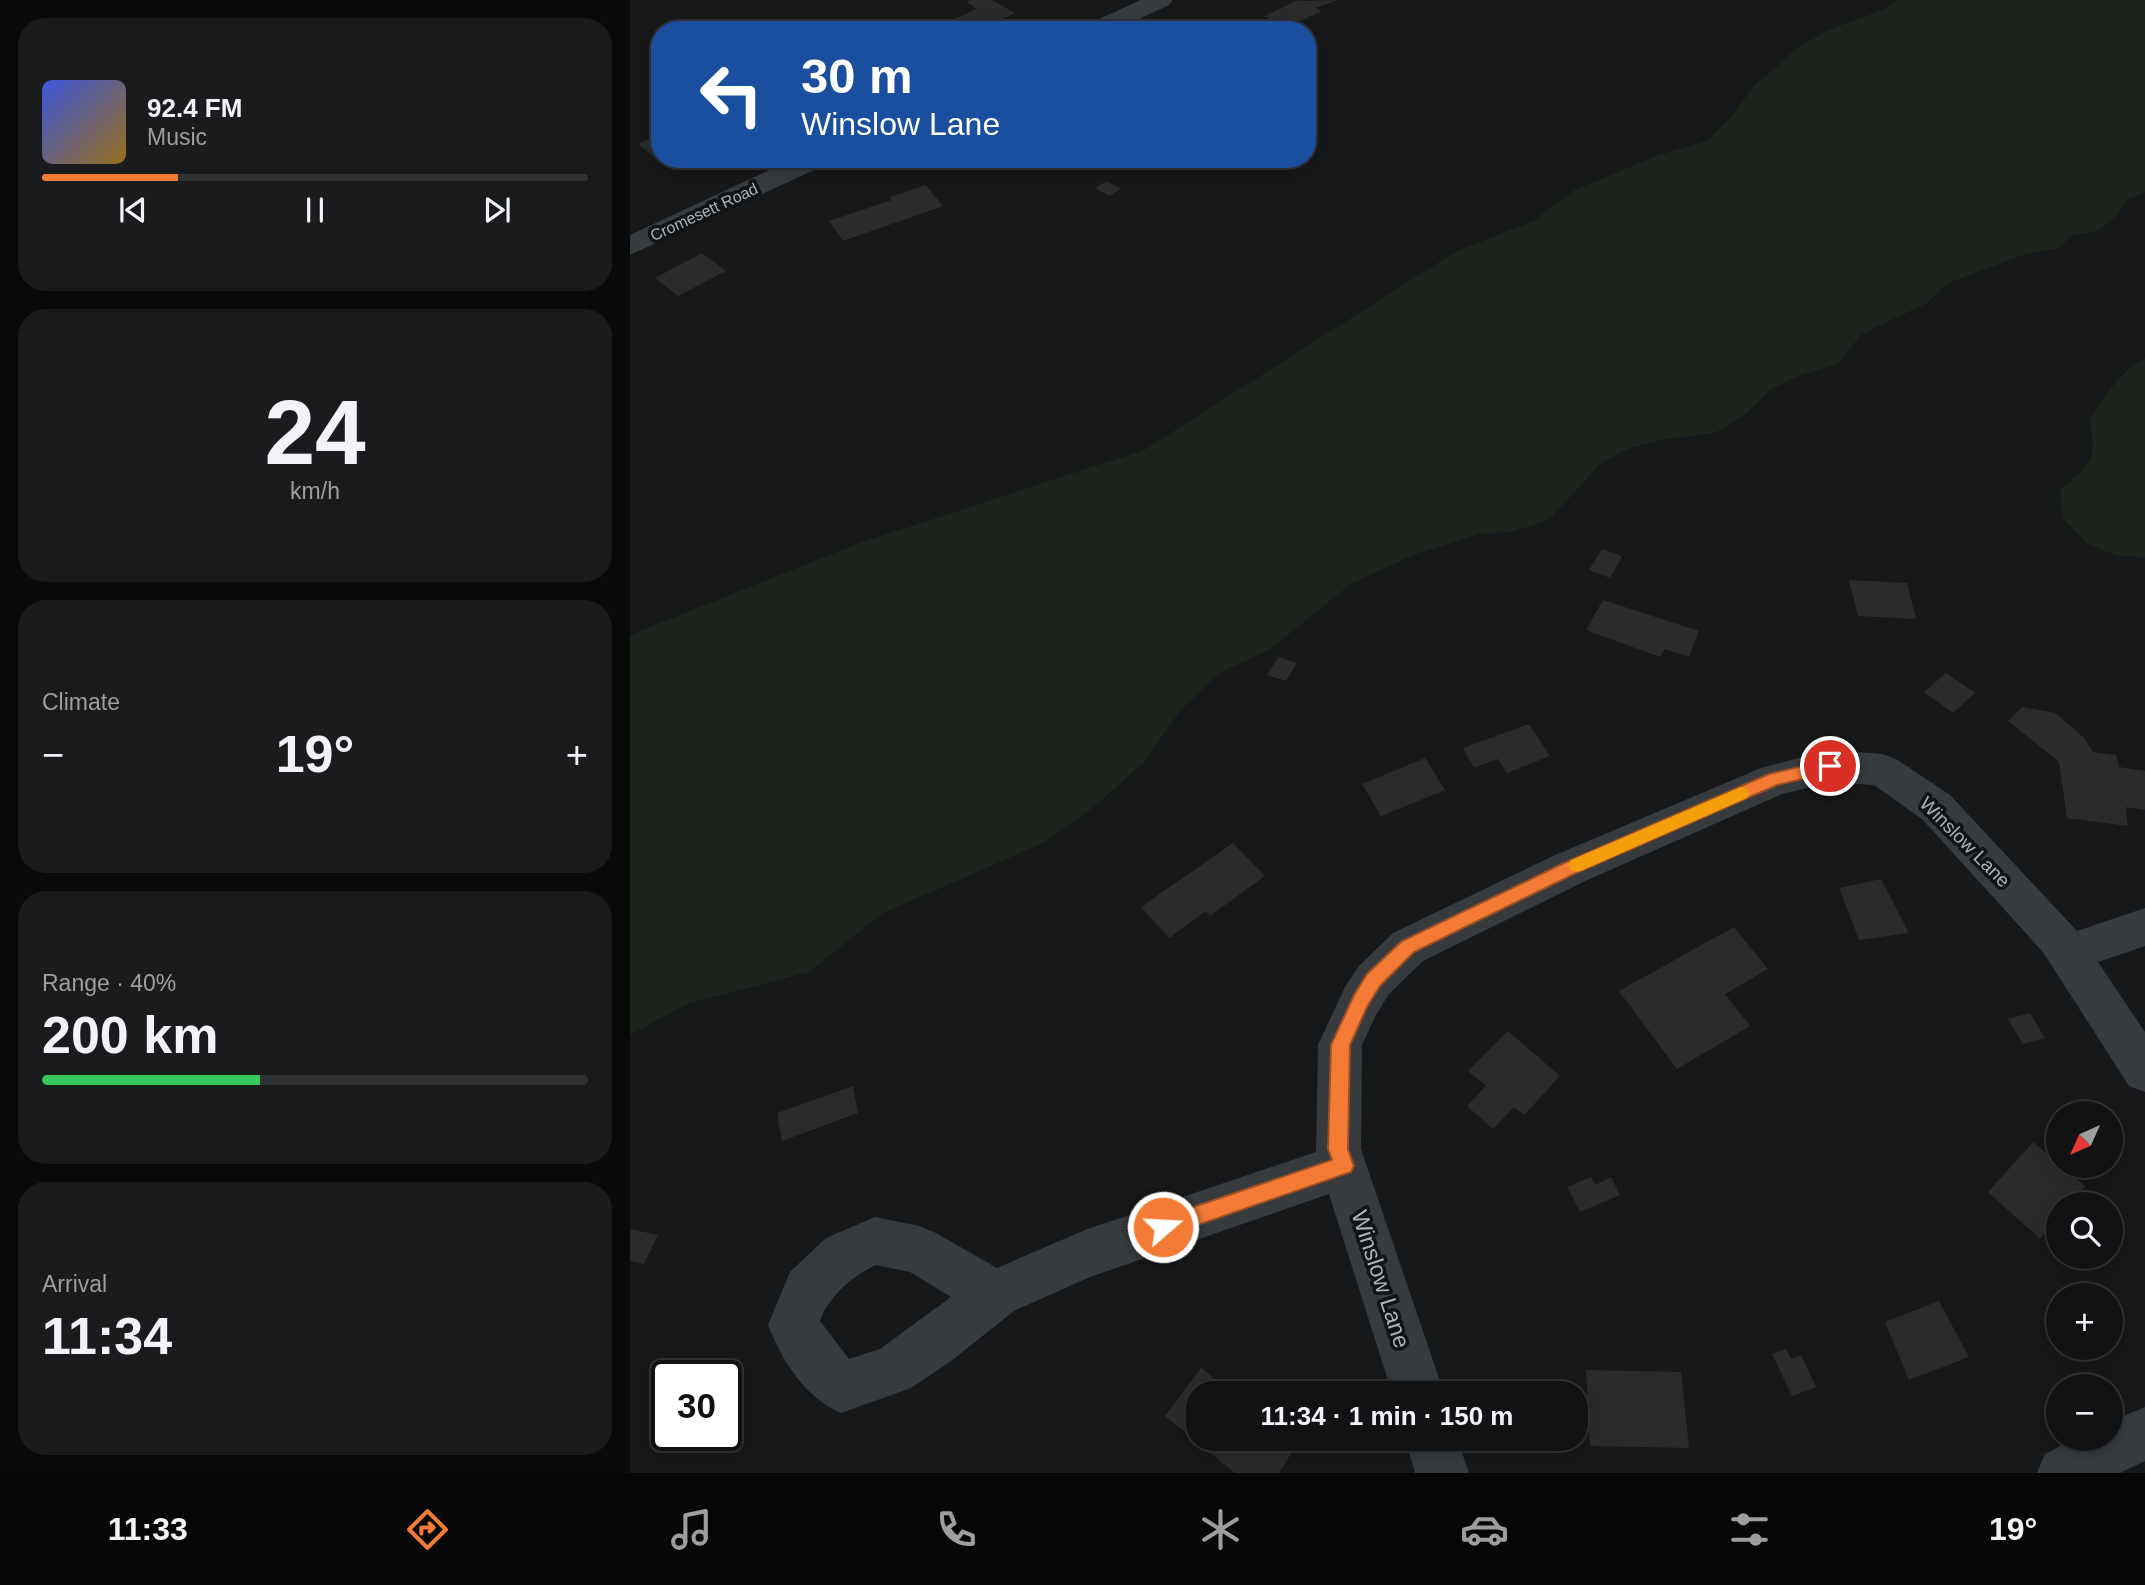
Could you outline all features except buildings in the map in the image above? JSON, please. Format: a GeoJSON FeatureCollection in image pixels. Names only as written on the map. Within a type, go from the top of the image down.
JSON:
{"type":"FeatureCollection","features":[{"type":"Feature","properties":{"kind":"street"},"geometry":{"type":"LineString","coordinates":[[1115,21],[1161,0]]}},
{"type":"Feature","properties":{"kind":"street","name":"Cromesett Road"},"geometry":{"type":"LineString","coordinates":[[630,246],[796,168]]}},
{"type":"Feature","properties":{"kind":"street","name":"Winslow Lane"},"geometry":{"type":"LineString","coordinates":[[1414,1381],[1338,1149],[1340,1045],[1360,1001],[1374,980],[1408,947],[1568,869],[1774,779],[1830,766],[1882,770],[1936,807],[2058,939],[2145,1070]]}},
{"type":"Feature","properties":{"kind":"street"},"geometry":{"type":"LineString","coordinates":[[2067,954],[2145,927]]}},
{"type":"Feature","properties":{"kind":"street"},"geometry":{"type":"LineString","coordinates":[[996,1293],[1085,1254],[1344,1166]]}},
{"type":"Feature","properties":{"kind":"street"},"geometry":{"type":"LineString","coordinates":[[2064,1473],[2145,1433]]}},
{"type":"Feature","properties":{"kind":"street"},"geometry":{"type":"LineString","coordinates":[[1435,1451],[1442,1473]]}},
{"type":"Feature","properties":{"kind":"shaded area"},"geometry":{"type":"Polygon","coordinates":[[[1897,0],[2145,0],[2145,192],[2127,199],[2116,216],[2096,232],[2072,235],[2059,248],[2025,254],[1948,283],[1927,303],[1862,334],[1836,365],[1801,375],[1771,389],[1744,415],[1715,433],[1665,439],[1630,448],[1602,462],[1549,520],[1510,532],[1479,534],[1416,554],[1352,583],[1269,650],[1219,673],[1180,711],[1144,762],[1095,806],[1043,843],[881,914],[809,972],[687,1004],[630,1035],[630,635],[857,544],[1144,450],[1455,252],[1533,221],[1575,190],[1656,156],[1707,141],[1733,115],[1752,88],[1796,49],[1828,30],[1883,10],[1897,0]]]}},
{"type":"Feature","properties":{"kind":"shaded area"},"geometry":{"type":"Polygon","coordinates":[[[2145,359],[2145,557],[2118,556],[2088,544],[2063,518],[2060,490],[2090,461],[2093,445],[2090,420],[2128,369],[2145,359]]]}},
{"type":"Feature","properties":{"kind":"slow traffic"},"geometry":{"type":"LineString","coordinates":[[1577,865],[1741,794]]}},
{"type":"Feature","properties":{"kind":"route"},"geometry":{"type":"LineString","coordinates":[[1163,1227],[1344,1166],[1338,1149],[1340,1045],[1360,1001],[1374,980],[1408,947],[1568,869],[1774,779],[1830,766]]}}]}
